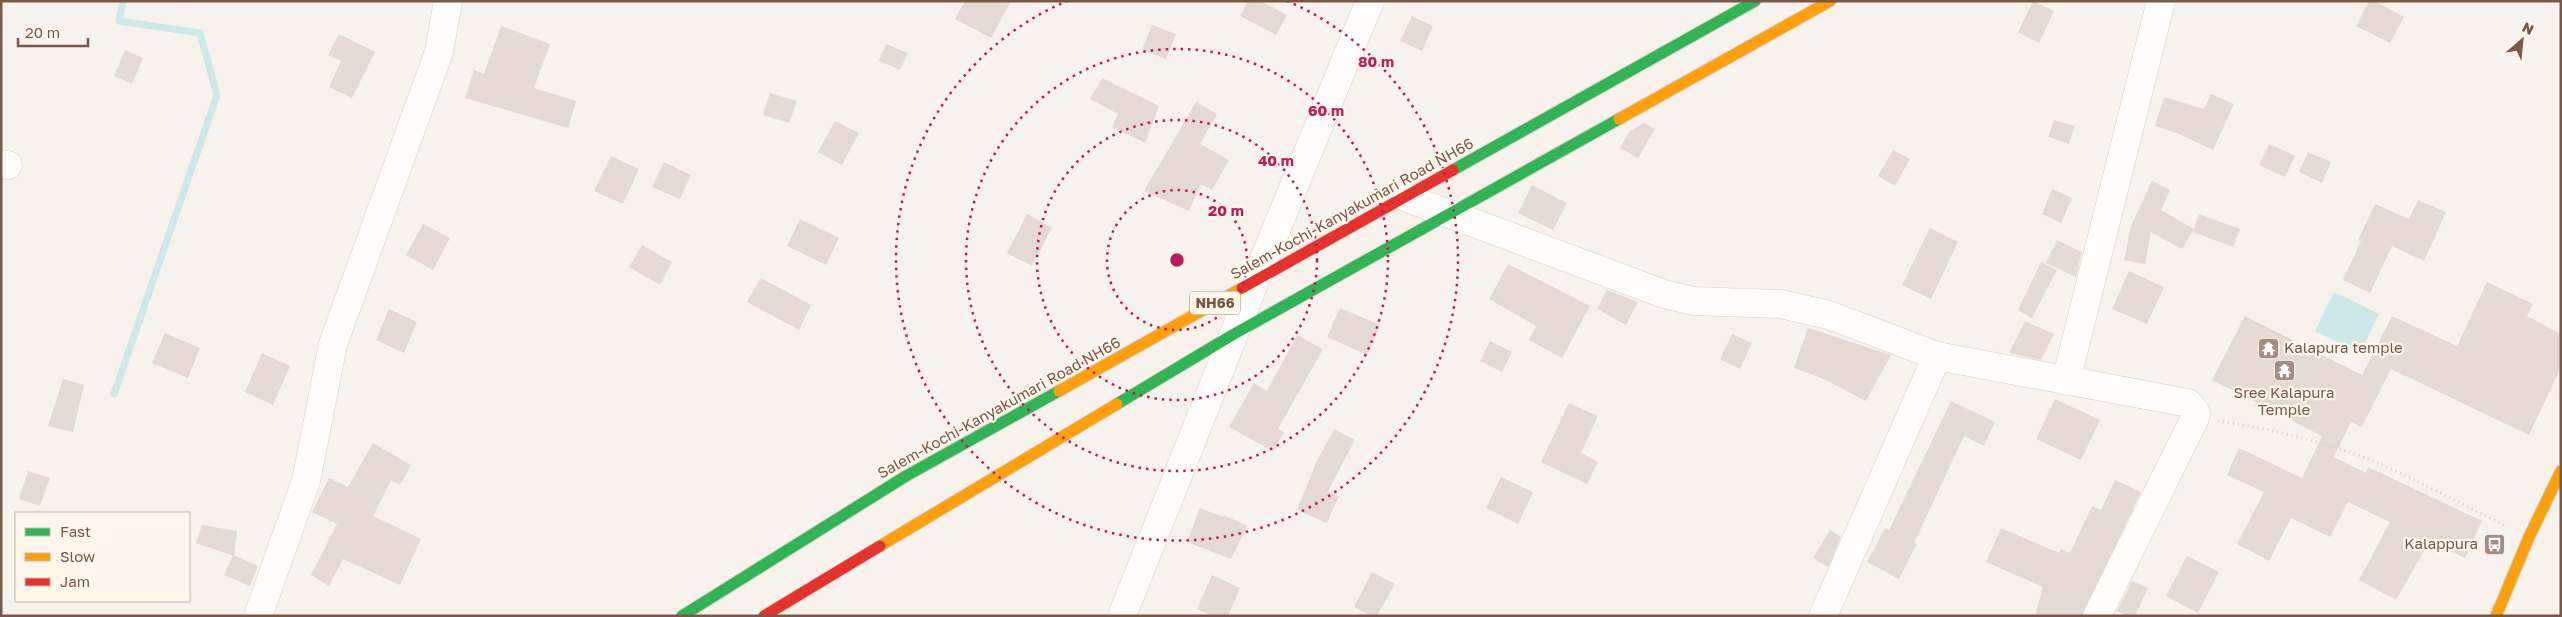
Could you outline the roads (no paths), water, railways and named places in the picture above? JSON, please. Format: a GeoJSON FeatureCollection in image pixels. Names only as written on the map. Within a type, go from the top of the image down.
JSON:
{"type":"FeatureCollection","features":[{"type":"Feature","properties":{"kind":"main road","name":"Salem-Kochi-Kanyakumari Road NH66"},"geometry":{"type":"LineString","coordinates":[[682,616],[906,476],[1254,281],[1407,198],[1535,122],[1755,1]]}},
{"type":"Feature","properties":{"kind":"main road"},"geometry":{"type":"LineString","coordinates":[[764,616],[1234,334],[1830,1]]}},
{"type":"Feature","properties":{"kind":"main road"},"geometry":{"type":"LineString","coordinates":[[2496,616],[2529,537],[2561,472]]}},
{"type":"Feature","properties":{"kind":"street"},"geometry":{"type":"LineString","coordinates":[[258,616],[306,481],[333,344],[439,52],[448,1]]}},
{"type":"Feature","properties":{"kind":"street"},"geometry":{"type":"LineString","coordinates":[[1122,616],[1254,281],[1370,1]]}},
{"type":"Feature","properties":{"kind":"street"},"geometry":{"type":"LineString","coordinates":[[2066,381],[2161,1]]}},
{"type":"Feature","properties":{"kind":"street"},"geometry":{"type":"LineString","coordinates":[[1407,198],[1664,294],[1693,301],[1781,304],[1820,313],[1937,356],[2188,403],[2196,413],[2195,418],[2098,616]]}},
{"type":"Feature","properties":{"kind":"street"},"geometry":{"type":"LineString","coordinates":[[1823,616],[1937,356]]}},
{"type":"Feature","properties":{"kind":"water"},"geometry":{"type":"Polygon","coordinates":[[[2334,292],[2379,314],[2360,353],[2315,331],[2334,292]]]}},
{"type":"Feature","properties":{"kind":"waterway"},"geometry":{"type":"LineString","coordinates":[[114,394],[217,95],[200,33],[119,21],[123,1]]}},
{"type":"Feature","properties":{"kind":"place","name":"Kalapura temple"},"geometry":{"type":"Point","coordinates":[2268,348]}},
{"type":"Feature","properties":{"kind":"place","name":"Sree Kalapura Temple"},"geometry":{"type":"Point","coordinates":[2284,370]}},
{"type":"Feature","properties":{"kind":"place","name":"Kalappura"},"geometry":{"type":"Point","coordinates":[2494,544]}}]}
